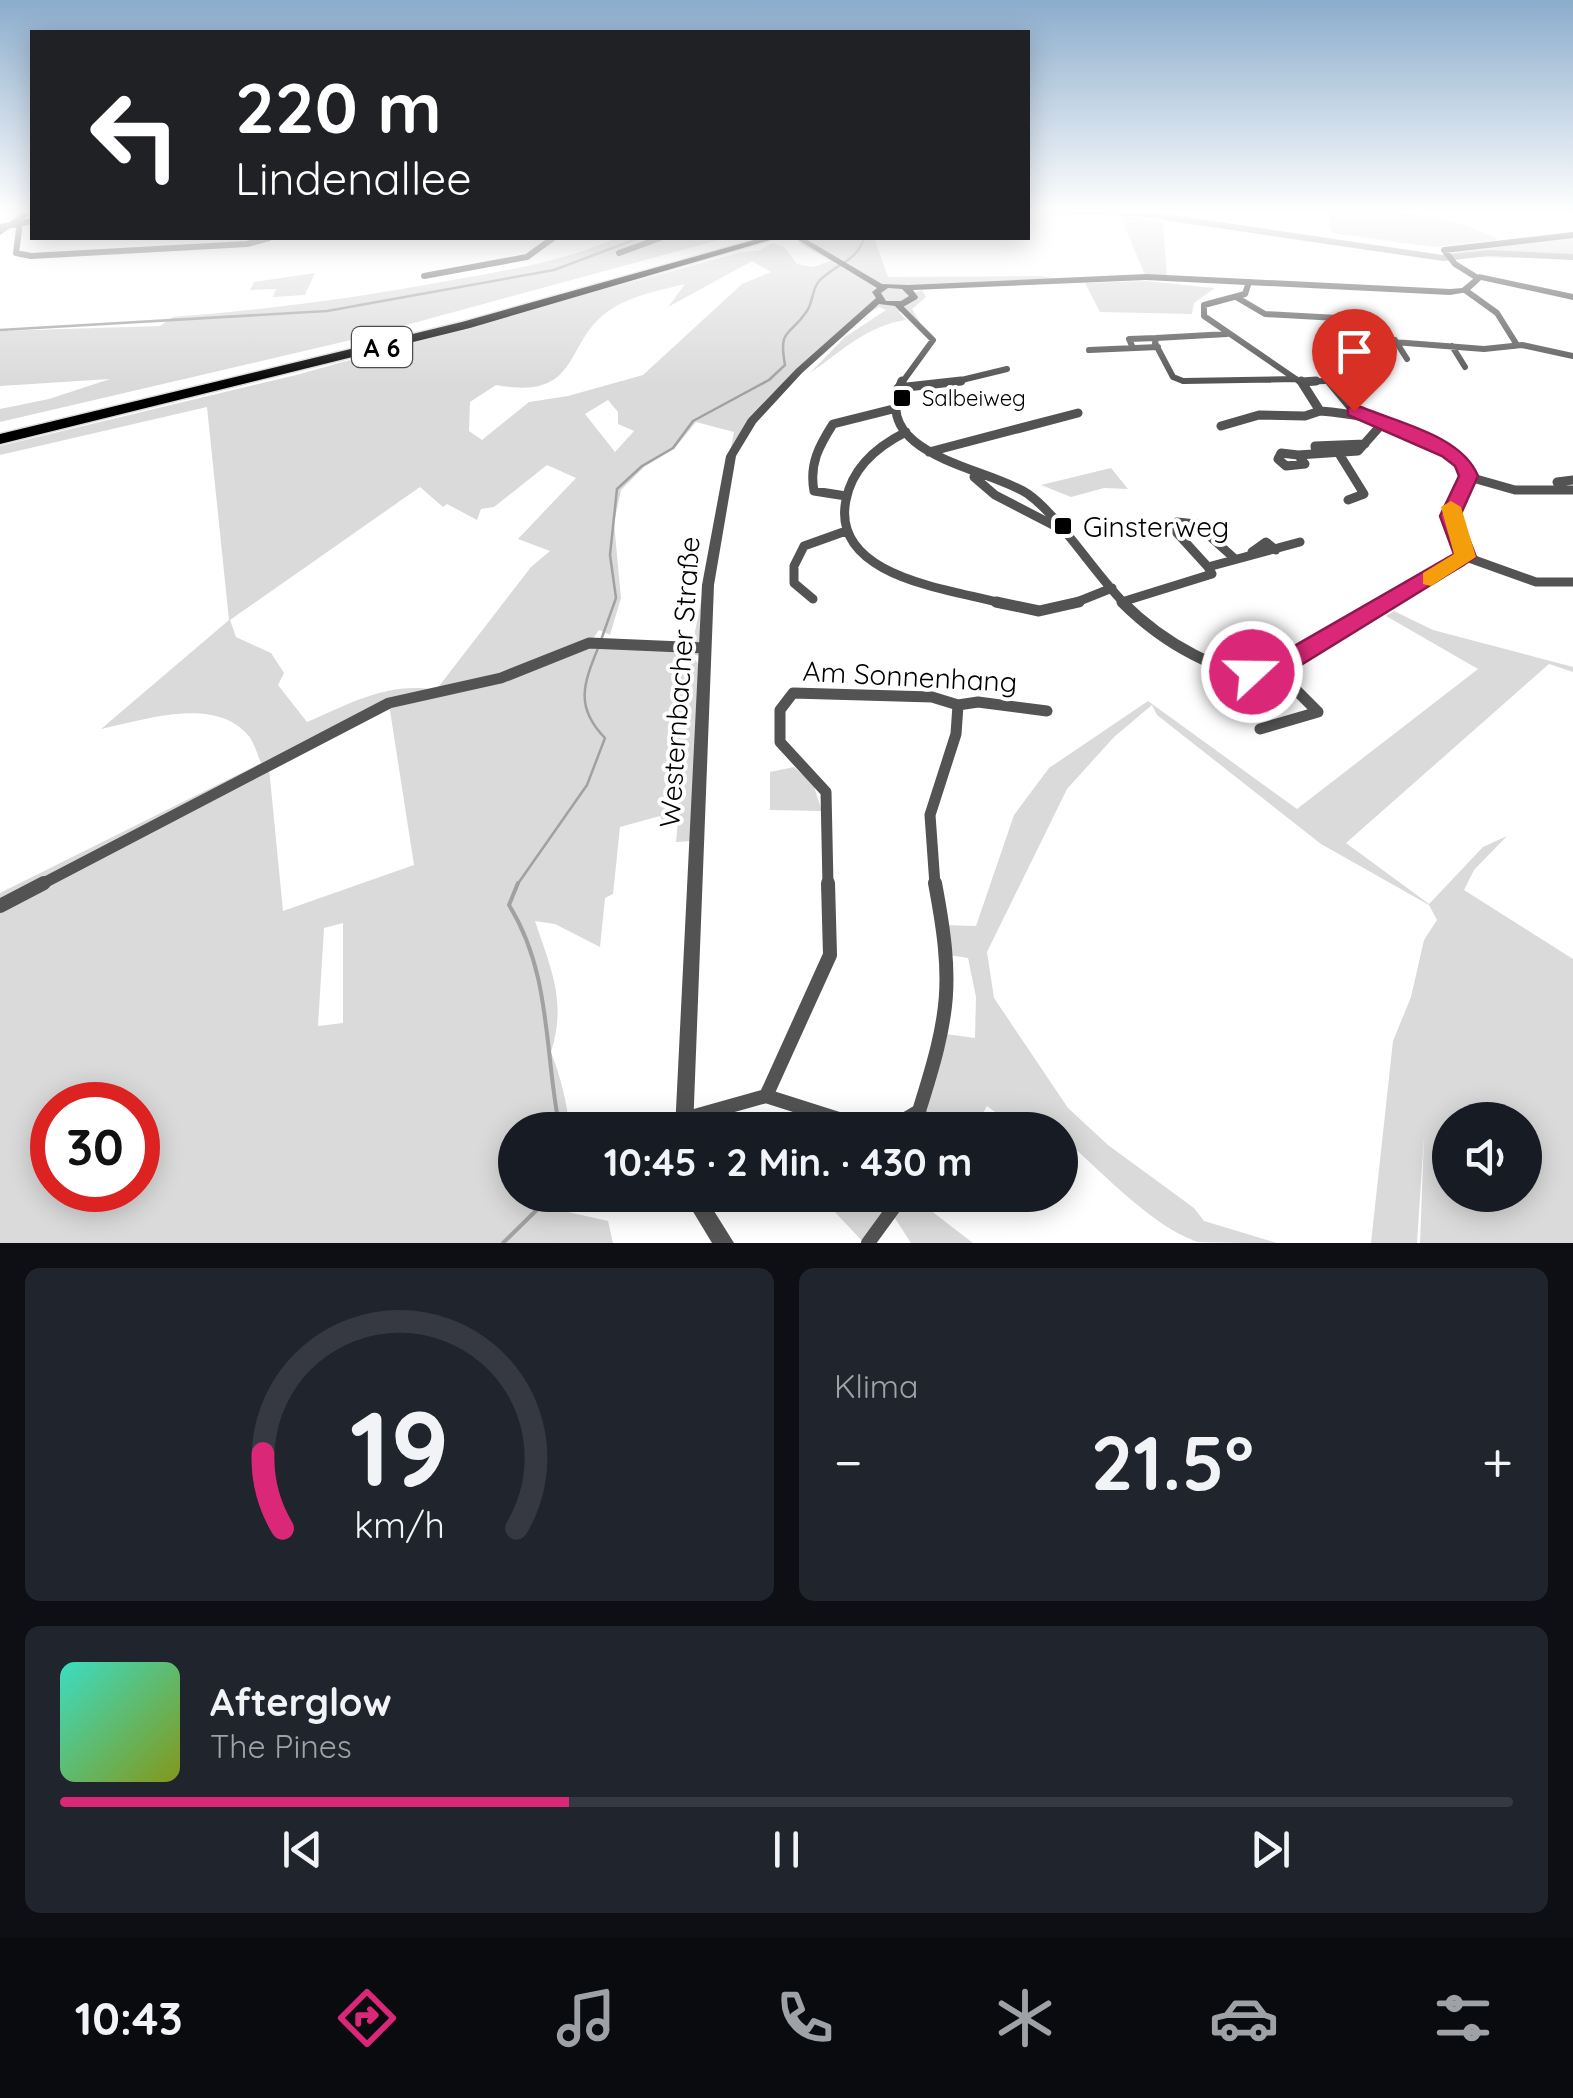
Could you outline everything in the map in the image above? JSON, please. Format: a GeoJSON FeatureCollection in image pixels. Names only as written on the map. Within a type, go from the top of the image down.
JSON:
{"type":"FeatureCollection","features":[{"type":"Feature","properties":{"kind":"highway","name":"A 6"},"geometry":{"type":"LineString","coordinates":[[0,430],[352,346],[635,268]]}},
{"type":"Feature","properties":{"kind":"highway","name":"A 6"},"geometry":{"type":"LineString","coordinates":[[0,438],[466,325],[665,268]]}},
{"type":"Feature","properties":{"kind":"street"},"geometry":{"type":"LineString","coordinates":[[424,276],[467,268]]}},
{"type":"Feature","properties":{"kind":"street"},"geometry":{"type":"LineString","coordinates":[[849,268],[899,299],[931,334],[932,345],[898,388],[897,408],[906,432],[929,452],[968,471],[1020,488],[1155,634],[1196,660],[1224,670],[1275,670],[1466,557]]}},
{"type":"Feature","properties":{"kind":"street"},"geometry":{"type":"LineString","coordinates":[[1461,268],[1476,277],[1573,297]]}},
{"type":"Feature","properties":{"kind":"street"},"geometry":{"type":"LineString","coordinates":[[882,287],[876,292],[899,299],[968,283],[1146,277],[1465,290],[1497,313],[1517,345]]}},
{"type":"Feature","properties":{"kind":"street"},"geometry":{"type":"LineString","coordinates":[[1465,290],[1476,277]]}},
{"type":"Feature","properties":{"kind":"street"},"geometry":{"type":"LineString","coordinates":[[1249,282],[1249,292],[1208,302],[1202,308],[1208,321],[1299,381],[1320,411]]}},
{"type":"Feature","properties":{"kind":"street"},"geometry":{"type":"LineString","coordinates":[[1236,297],[1265,314],[1345,318],[1400,342],[1408,359]]}},
{"type":"Feature","properties":{"kind":"street","name":"Westernbacher Straße"},"geometry":{"type":"LineString","coordinates":[[685,1112],[705,648],[714,539],[736,441],[799,371],[860,317],[899,299]]}},
{"type":"Feature","properties":{"kind":"street"},"geometry":{"type":"LineString","coordinates":[[1332,318],[1382,341],[1496,350],[1517,345],[1573,356]]}},
{"type":"Feature","properties":{"kind":"street"},"geometry":{"type":"LineString","coordinates":[[1157,343],[1173,376],[1183,381],[1368,379],[1341,340],[1355,330]]}},
{"type":"Feature","properties":{"kind":"street"},"geometry":{"type":"LineString","coordinates":[[1089,350],[1227,334]]}},
{"type":"Feature","properties":{"kind":"street"},"geometry":{"type":"LineString","coordinates":[[1452,346],[1465,367]]}},
{"type":"Feature","properties":{"kind":"street"},"geometry":{"type":"LineString","coordinates":[[898,388],[955,383],[1007,369]]}},
{"type":"Feature","properties":{"kind":"street"},"geometry":{"type":"LineString","coordinates":[[1330,382],[1354,411]]}},
{"type":"Feature","properties":{"kind":"street"},"geometry":{"type":"LineString","coordinates":[[846,496],[814,490],[808,466],[817,450],[833,424],[897,408]]}},
{"type":"Feature","properties":{"kind":"street"},"geometry":{"type":"LineString","coordinates":[[1221,426],[1259,416],[1354,411],[1449,451],[1463,463],[1468,476]]}},
{"type":"Feature","properties":{"kind":"street"},"geometry":{"type":"LineString","coordinates":[[929,452],[1078,413]]}},
{"type":"Feature","properties":{"kind":"street"},"geometry":{"type":"LineString","coordinates":[[1298,455],[1358,451],[1382,424]]}},
{"type":"Feature","properties":{"kind":"street"},"geometry":{"type":"LineString","coordinates":[[906,432],[862,464],[846,496],[841,518],[846,532],[872,563],[900,576],[1026,610],[1049,610],[1112,588]]}},
{"type":"Feature","properties":{"kind":"street"},"geometry":{"type":"LineString","coordinates":[[1316,452],[1316,446],[1324,444],[1365,444]]}},
{"type":"Feature","properties":{"kind":"street"},"geometry":{"type":"LineString","coordinates":[[1338,452],[1364,494],[1348,500]]}},
{"type":"Feature","properties":{"kind":"street"},"geometry":{"type":"LineString","coordinates":[[968,471],[995,495],[1059,527]]}},
{"type":"Feature","properties":{"kind":"street"},"geometry":{"type":"LineString","coordinates":[[1468,476],[1515,490],[1568,490]]}},
{"type":"Feature","properties":{"kind":"street"},"geometry":{"type":"LineString","coordinates":[[1466,557],[1450,508],[1468,476]]}},
{"type":"Feature","properties":{"kind":"street"},"geometry":{"type":"LineString","coordinates":[[1568,490],[1557,482],[1573,480]]}},
{"type":"Feature","properties":{"kind":"street"},"geometry":{"type":"LineString","coordinates":[[1125,601],[1212,574],[1177,533],[1177,522],[1196,524],[1234,558]]}},
{"type":"Feature","properties":{"kind":"street"},"geometry":{"type":"LineString","coordinates":[[813,598],[794,583],[794,566],[804,546],[846,532]]}},
{"type":"Feature","properties":{"kind":"street"},"geometry":{"type":"LineString","coordinates":[[1208,567],[1300,542]]}},
{"type":"Feature","properties":{"kind":"street"},"geometry":{"type":"LineString","coordinates":[[1466,557],[1536,582],[1573,582]]}},
{"type":"Feature","properties":{"kind":"street"},"geometry":{"type":"LineString","coordinates":[[0,906],[389,703],[500,678],[588,643],[705,648]]}},
{"type":"Feature","properties":{"kind":"street"},"geometry":{"type":"LineString","coordinates":[[1260,729],[1318,712],[1275,670]]}},
{"type":"Feature","properties":{"kind":"street","name":"Am Sonnenhang"},"geometry":{"type":"LineString","coordinates":[[766,1096],[830,955],[828,806],[820,782],[780,742],[781,703],[800,690],[932,697],[958,706],[978,702],[1047,711]]}},
{"type":"Feature","properties":{"kind":"street"},"geometry":{"type":"LineString","coordinates":[[917,1112],[949,994],[948,955],[936,896],[930,823],[939,779],[958,740],[958,706]]}},
{"type":"Feature","properties":{"kind":"street"},"geometry":{"type":"LineString","coordinates":[[719,1112],[766,1096],[816,1112]]}},
{"type":"Feature","properties":{"kind":"street"},"geometry":{"type":"LineString","coordinates":[[704,1212],[724,1243]]}},
{"type":"Feature","properties":{"kind":"street"},"geometry":{"type":"LineString","coordinates":[[868,1243],[891,1212]]}},
{"type":"Feature","properties":{"kind":"shaded area"},"geometry":{"type":"Polygon","coordinates":[[[616,268],[351,340],[0,422],[0,409],[49,399],[110,379],[0,386],[0,331],[160,326],[173,317],[345,298],[512,269],[616,268]]]}},
{"type":"Feature","properties":{"kind":"shaded area"},"geometry":{"type":"Polygon","coordinates":[[[683,268],[739,268],[668,307],[685,284],[618,305],[595,323],[558,377],[544,385],[524,388],[496,385],[470,402],[469,431],[482,440],[529,402],[568,396],[643,375],[742,284],[771,272],[764,268],[885,268],[888,277],[1040,276],[1065,280],[910,288],[914,293],[922,290],[926,297],[912,309],[921,324],[905,311],[899,312],[906,320],[866,334],[810,373],[845,337],[886,310],[879,307],[837,333],[737,441],[714,539],[705,658],[687,652],[699,664],[691,841],[676,842],[678,820],[662,820],[660,816],[620,827],[613,894],[605,898],[600,947],[555,924],[535,921],[555,986],[558,1017],[551,1052],[567,1112],[498,1112],[498,1212],[568,1212],[608,1221],[613,1243],[0,1243],[0,893],[261,763],[247,734],[216,716],[177,714],[101,729],[229,620],[207,407],[0,455],[0,446],[296,375],[683,268]],[[608,400],[585,414],[615,452],[634,431],[618,424],[618,412],[608,400]],[[696,422],[674,449],[644,467],[621,490],[614,523],[621,598],[610,635],[599,630],[590,643],[692,647],[734,432],[696,422]],[[547,465],[494,507],[481,509],[477,520],[447,504],[443,507],[420,487],[230,620],[236,637],[271,653],[284,673],[278,685],[307,722],[386,691],[436,690],[531,567],[550,551],[518,539],[576,478],[547,465]],[[389,704],[269,768],[283,911],[414,865],[389,704]],[[343,923],[324,928],[318,1026],[343,1023],[343,923]]]}},
{"type":"Feature","properties":{"kind":"shaded area"},"geometry":{"type":"Polygon","coordinates":[[[1142,268],[1166,268],[1167,278],[1146,277],[1142,268]]]}},
{"type":"Feature","properties":{"kind":"shaded area"},"geometry":{"type":"Polygon","coordinates":[[[315,273],[305,295],[273,297],[276,289],[250,290],[254,282],[315,273]]]}},
{"type":"Feature","properties":{"kind":"shaded area"},"geometry":{"type":"Polygon","coordinates":[[[1146,281],[1215,288],[1194,303],[1192,314],[1100,312],[1085,283],[1146,281]]]}},
{"type":"Feature","properties":{"kind":"shaded area"},"geometry":{"type":"Polygon","coordinates":[[[1111,468],[1128,489],[1104,488],[1071,497],[1041,485],[1111,468]]]}},
{"type":"Feature","properties":{"kind":"shaded area"},"geometry":{"type":"Polygon","coordinates":[[[1394,611],[1433,630],[1573,667],[1573,672],[1549,664],[1346,843],[1429,904],[1483,847],[1507,836],[1474,870],[1464,890],[1573,959],[1573,1243],[1420,1243],[1424,1136],[1417,1243],[1371,1243],[1393,1041],[1411,997],[1424,940],[1437,920],[1429,905],[1321,844],[1157,715],[1152,705],[1114,737],[1067,789],[987,952],[994,998],[1072,1112],[995,1112],[987,1106],[984,1112],[916,1112],[938,1033],[975,1038],[976,997],[968,958],[949,955],[942,925],[976,926],[1014,815],[1049,768],[1148,701],[1297,809],[1478,669],[1386,616],[1394,611]]]}},
{"type":"Feature","properties":{"kind":"shaded area"},"geometry":{"type":"Polygon","coordinates":[[[794,767],[813,784],[822,811],[770,810],[770,772],[794,767]]]}},
{"type":"Feature","properties":{"kind":"shaded area"},"geometry":{"type":"Polygon","coordinates":[[[1078,1117],[1108,1145],[1194,1208],[1204,1221],[1277,1243],[1198,1242],[1177,1233],[1135,1203],[1078,1152],[1078,1117]]]}},
{"type":"Feature","properties":{"kind":"shaded area"},"geometry":{"type":"Polygon","coordinates":[[[835,1212],[891,1212],[864,1243],[835,1212]]]}},
{"type":"Feature","properties":{"kind":"shaded area"},"geometry":{"type":"Polygon","coordinates":[[[891,1212],[933,1212],[973,1243],[911,1243],[891,1212]]]}},
{"type":"Feature","properties":{"kind":"waterway"},"geometry":{"type":"LineString","coordinates":[[0,330],[327,311],[559,268]]}},
{"type":"Feature","properties":{"kind":"waterway"},"geometry":{"type":"LineString","coordinates":[[601,640],[616,598],[610,555],[617,489],[642,466],[673,448],[693,421],[769,380],[785,365],[784,338],[807,311],[817,284],[836,268]]}},
{"type":"Feature","properties":{"kind":"waterway"},"geometry":{"type":"LineString","coordinates":[[517,884],[587,785],[605,738],[589,716],[585,695],[598,648]]}},
{"type":"Feature","properties":{"kind":"waterway"},"geometry":{"type":"LineString","coordinates":[[517,884],[509,905],[523,931],[540,986],[557,1112]]}},
{"type":"Feature","properties":{"kind":"waterway"},"geometry":{"type":"LineString","coordinates":[[503,1243],[535,1212]]}},
{"type":"Feature","properties":{"kind":"slow traffic"},"geometry":{"type":"LineString","coordinates":[[1431,578],[1466,557],[1450,516],[1451,507]]}},
{"type":"Feature","properties":{"kind":"place","name":"Salbeiweg"},"geometry":{"type":"Point","coordinates":[902,398]}},
{"type":"Feature","properties":{"kind":"place","name":"Ginsterweg"},"geometry":{"type":"Point","coordinates":[1063,526]}},
{"type":"Feature","properties":{"kind":"route"},"geometry":{"type":"LineString","coordinates":[[1252,672],[1275,670],[1466,557],[1450,516],[1450,508],[1468,476],[1463,463],[1449,451],[1354,411]]}}]}
